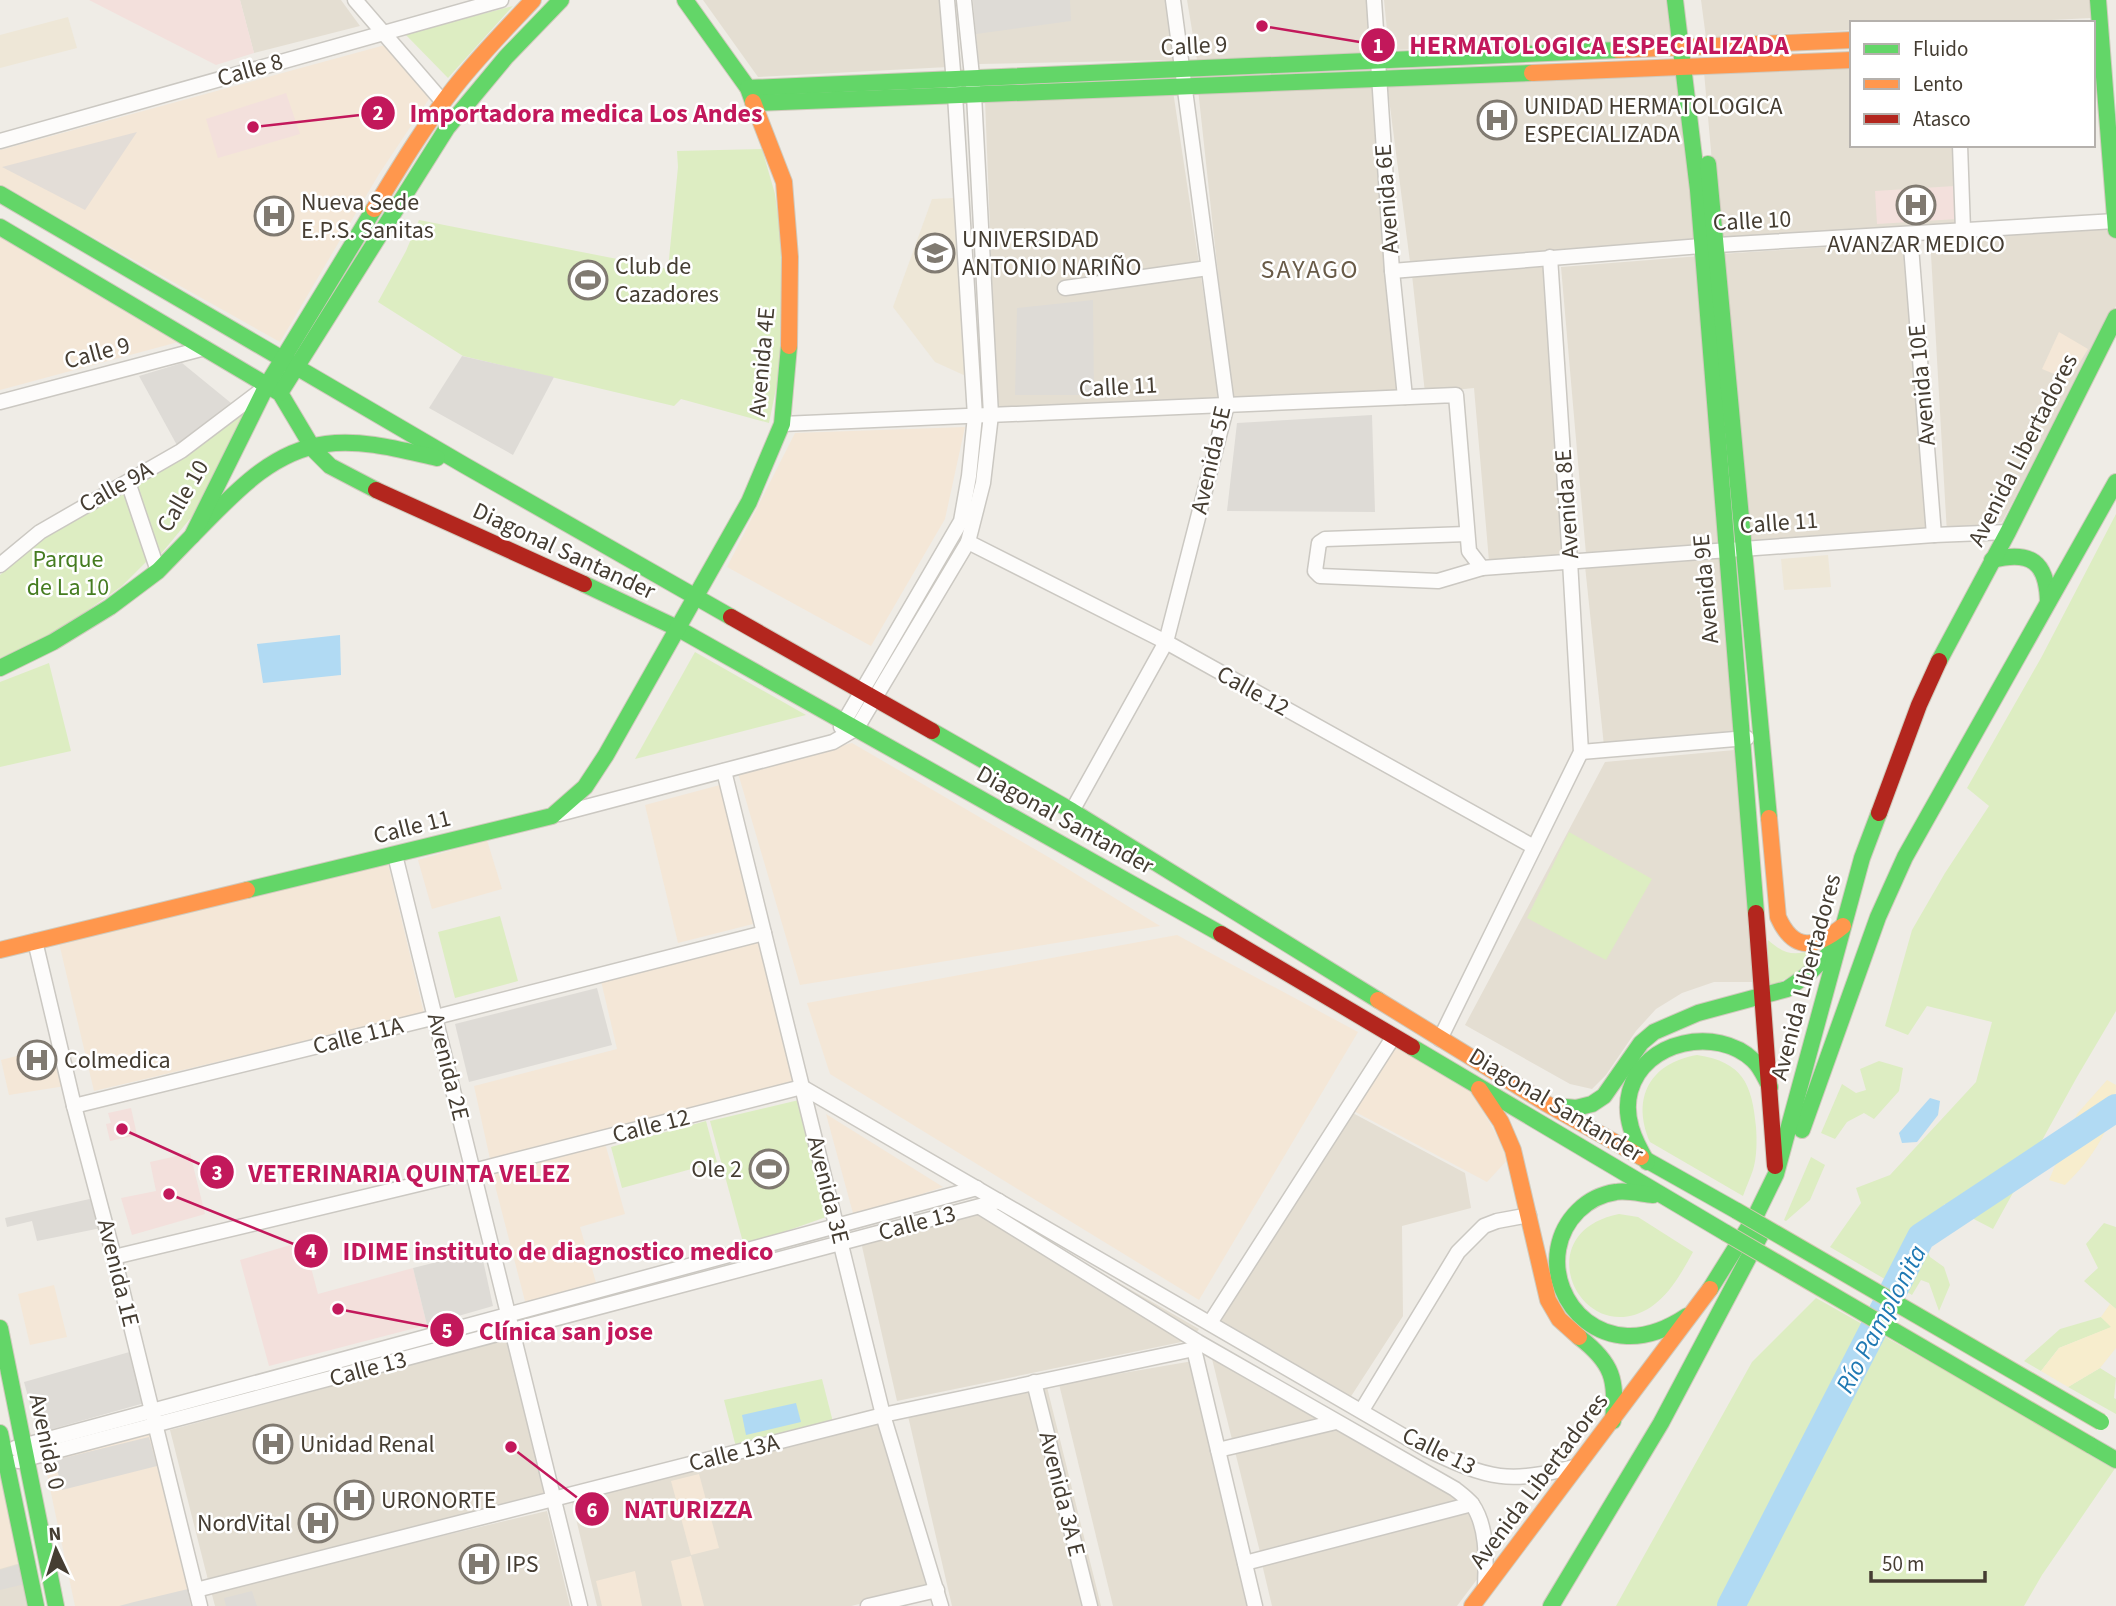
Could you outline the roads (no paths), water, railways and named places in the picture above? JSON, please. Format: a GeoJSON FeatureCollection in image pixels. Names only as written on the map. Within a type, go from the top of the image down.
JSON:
{"type":"FeatureCollection","features":[{"type":"Feature","properties":{"kind":"main road"},"geometry":{"type":"LineString","coordinates":[[290,364],[400,166],[443,102],[491,44],[533,0]]}},
{"type":"Feature","properties":{"kind":"main road"},"geometry":{"type":"LineString","coordinates":[[290,364],[447,128],[506,57],[561,0]]}},
{"type":"Feature","properties":{"kind":"main road","name":"Avenida 4E"},"geometry":{"type":"LineString","coordinates":[[552,816],[578,795],[596,771],[677,628],[704,589],[749,502],[782,424],[790,329],[790,257],[784,183],[752,96],[685,0]]}},
{"type":"Feature","properties":{"kind":"main road","name":"Avenida 9E"},"geometry":{"type":"LineString","coordinates":[[1675,0],[1689,47]]}},
{"type":"Feature","properties":{"kind":"main road","name":"Avenida 9E"},"geometry":{"type":"LineString","coordinates":[[1689,0],[1689,47],[1742,548],[1776,906],[1781,926],[1795,940],[1814,944],[1832,936],[1843,926]]}},
{"type":"Feature","properties":{"kind":"main road"},"geometry":{"type":"LineString","coordinates":[[2098,0],[2106,29]]}},
{"type":"Feature","properties":{"kind":"main road"},"geometry":{"type":"LineString","coordinates":[[2111,0],[2106,29],[2101,126],[2116,230]]}},
{"type":"Feature","properties":{"kind":"main road","name":"Calle 9"},"geometry":{"type":"LineString","coordinates":[[973,87],[1183,69],[1850,40]]}},
{"type":"Feature","properties":{"kind":"main road"},"geometry":{"type":"LineString","coordinates":[[2106,48],[2116,69]]}},
{"type":"Feature","properties":{"kind":"main road"},"geometry":{"type":"LineString","coordinates":[[1588,52],[1589,71]]}},
{"type":"Feature","properties":{"kind":"main road","name":"Calle 9"},"geometry":{"type":"LineString","coordinates":[[752,96],[955,87],[1185,87],[1850,60]]}},
{"type":"Feature","properties":{"kind":"main road","name":"Diagonal Santander"},"geometry":{"type":"LineString","coordinates":[[0,194],[464,465],[704,589],[872,689],[920,724],[1072,811],[1547,1104],[1738,1211],[2109,1427]]}},
{"type":"Feature","properties":{"kind":"main road","name":"Diagonal Santander"},"geometry":{"type":"LineString","coordinates":[[0,227],[274,389],[311,445],[330,466],[351,479],[677,628],[851,724],[1199,921],[2116,1460]]}},
{"type":"Feature","properties":{"kind":"main road","name":"Avenida 9E"},"geometry":{"type":"LineString","coordinates":[[1709,246],[1725,550],[1764,996],[1776,1174]]}},
{"type":"Feature","properties":{"kind":"main road","name":"Avenida Libertadores"},"geometry":{"type":"LineString","coordinates":[[1472,1606],[1698,1307],[1755,1217],[1776,1174],[1862,859],[1919,705],[1944,650],[2008,532],[2116,317]]}},
{"type":"Feature","properties":{"kind":"main road","name":"Calle 10"},"geometry":{"type":"LineString","coordinates":[[0,668],[62,637],[110,607],[159,571],[192,536],[290,364]]}},
{"type":"Feature","properties":{"kind":"main road"},"geometry":{"type":"LineString","coordinates":[[192,536],[257,473],[283,456],[311,445],[341,441],[379,444],[464,465]]}},
{"type":"Feature","properties":{"kind":"main road","name":"Avenida Libertadores"},"geometry":{"type":"LineString","coordinates":[[1552,1606],[1591,1544],[1705,1343],[1774,1208],[1883,905],[1905,857],[2116,482]]}},
{"type":"Feature","properties":{"kind":"main road"},"geometry":{"type":"LineString","coordinates":[[515,552],[573,567],[666,612],[679,611],[704,589]]}},
{"type":"Feature","properties":{"kind":"main road"},"geometry":{"type":"LineString","coordinates":[[1992,560],[2010,554],[2028,557],[2042,568],[2049,584],[2048,602]]}},
{"type":"Feature","properties":{"kind":"main road"},"geometry":{"type":"LineString","coordinates":[[750,610],[872,689]]}},
{"type":"Feature","properties":{"kind":"main road","name":"Calle 11"},"geometry":{"type":"LineString","coordinates":[[0,950],[552,816]]}},
{"type":"Feature","properties":{"kind":"main road"},"geometry":{"type":"LineString","coordinates":[[1547,1104],[1573,1109],[1590,1106],[1606,1094],[1650,1034],[1683,1018],[1788,988],[1801,980],[1838,944]]}},
{"type":"Feature","properties":{"kind":"main road"},"geometry":{"type":"LineString","coordinates":[[1647,1162],[1632,1133],[1628,1101],[1637,1077],[1662,1051],[1692,1040],[1725,1043],[1753,1059],[1770,1087]]}},
{"type":"Feature","properties":{"kind":"main road"},"geometry":{"type":"LineString","coordinates":[[1475,1083],[1501,1122],[1513,1150],[1543,1284],[1553,1311],[1562,1322],[1600,1352],[1611,1370],[1615,1391],[1613,1421]]}},
{"type":"Feature","properties":{"kind":"main road"},"geometry":{"type":"LineString","coordinates":[[1675,1203],[1628,1190],[1600,1194],[1587,1201],[1571,1217],[1559,1241],[1556,1269],[1558,1283],[1566,1301],[1580,1317],[1600,1330],[1621,1336],[1642,1336],[1663,1331],[1698,1307]]}},
{"type":"Feature","properties":{"kind":"main road","name":"Avenida 0"},"geometry":{"type":"LineString","coordinates":[[0,1328],[56,1606]]}},
{"type":"Feature","properties":{"kind":"main road","name":"Avenida 0"},"geometry":{"type":"LineString","coordinates":[[0,1433],[3,1460],[36,1606]]}},
{"type":"Feature","properties":{"kind":"street"},"geometry":{"type":"LineString","coordinates":[[355,0],[443,102]]}},
{"type":"Feature","properties":{"kind":"street","name":"Calle 8"},"geometry":{"type":"LineString","coordinates":[[0,141],[501,0]]}},
{"type":"Feature","properties":{"kind":"street"},"geometry":{"type":"LineString","coordinates":[[872,689],[961,521],[969,476],[975,416],[955,87],[947,0]]}},
{"type":"Feature","properties":{"kind":"street"},"geometry":{"type":"LineString","coordinates":[[851,724],[968,542],[983,483],[991,415],[973,87],[964,0]]}},
{"type":"Feature","properties":{"kind":"street","name":"Avenida 5E"},"geometry":{"type":"LineString","coordinates":[[1072,811],[1166,642],[1227,405],[1173,0]]}},
{"type":"Feature","properties":{"kind":"street","name":"Avenida 6E"},"geometry":{"type":"LineString","coordinates":[[1374,0],[1392,271],[1405,397]]}},
{"type":"Feature","properties":{"kind":"street"},"geometry":{"type":"LineString","coordinates":[[1960,147],[1963,230]]}},
{"type":"Feature","properties":{"kind":"street","name":"Calle 10"},"geometry":{"type":"LineString","coordinates":[[1392,271],[1709,246],[2115,221]]}},
{"type":"Feature","properties":{"kind":"street","name":"Avenida 10E"},"geometry":{"type":"LineString","coordinates":[[1910,234],[1934,535]]}},
{"type":"Feature","properties":{"kind":"street","name":"Avenida 8E"},"geometry":{"type":"LineString","coordinates":[[1550,257],[1581,752]]}},
{"type":"Feature","properties":{"kind":"street"},"geometry":{"type":"LineString","coordinates":[[1065,288],[1208,268]]}},
{"type":"Feature","properties":{"kind":"street","name":"Calle 9"},"geometry":{"type":"LineString","coordinates":[[0,402],[206,348]]}},
{"type":"Feature","properties":{"kind":"street","name":"Calle 9A"},"geometry":{"type":"LineString","coordinates":[[0,565],[40,532],[181,451],[274,389]]}},
{"type":"Feature","properties":{"kind":"street","name":"Calle 11"},"geometry":{"type":"LineString","coordinates":[[782,424],[1456,395],[1467,534],[1325,539],[1319,543],[1315,570],[1320,576],[1438,581],[1477,564],[1570,561],[2008,532]]}},
{"type":"Feature","properties":{"kind":"street"},"geometry":{"type":"LineString","coordinates":[[128,482],[159,571]]}},
{"type":"Feature","properties":{"kind":"street"},"geometry":{"type":"LineString","coordinates":[[1467,534],[1469,551],[1477,564]]}},
{"type":"Feature","properties":{"kind":"street","name":"Calle 12"},"geometry":{"type":"LineString","coordinates":[[968,542],[1166,642],[1534,847]]}},
{"type":"Feature","properties":{"kind":"street","name":"Calle 11"},"geometry":{"type":"LineString","coordinates":[[552,816],[834,742],[851,724]]}},
{"type":"Feature","properties":{"kind":"street"},"geometry":{"type":"LineString","coordinates":[[1440,1039],[1581,752],[1761,737]]}},
{"type":"Feature","properties":{"kind":"street","name":"Avenida 3E"},"geometry":{"type":"LineString","coordinates":[[724,771],[883,1415],[941,1606]]}},
{"type":"Feature","properties":{"kind":"street","name":"Avenida 2E"},"geometry":{"type":"LineString","coordinates":[[395,855],[580,1606]]}},
{"type":"Feature","properties":{"kind":"street","name":"Calle 11A"},"geometry":{"type":"LineString","coordinates":[[74,1106],[764,933]]}},
{"type":"Feature","properties":{"kind":"street","name":"Avenida 1E"},"geometry":{"type":"LineString","coordinates":[[35,941],[200,1606]]}},
{"type":"Feature","properties":{"kind":"street"},"geometry":{"type":"LineString","coordinates":[[1210,1323],[1394,1036]]}},
{"type":"Feature","properties":{"kind":"street"},"geometry":{"type":"LineString","coordinates":[[802,1087],[999,1201]]}},
{"type":"Feature","properties":{"kind":"street","name":"Calle 12"},"geometry":{"type":"LineString","coordinates":[[114,1257],[473,1171],[802,1087]]}},
{"type":"Feature","properties":{"kind":"street","name":"Calle 13"},"geometry":{"type":"LineString","coordinates":[[3,1460],[508,1315],[977,1188]]}},
{"type":"Feature","properties":{"kind":"street","name":"Calle 13"},"geometry":{"type":"LineString","coordinates":[[154,1418],[512,1331],[999,1201],[1426,1449],[1471,1470],[1504,1478],[1538,1476],[1579,1465]]}},
{"type":"Feature","properties":{"kind":"street","name":"Calle 13"},"geometry":{"type":"LineString","coordinates":[[981,1206],[1196,1345],[1455,1489],[1472,1504],[1483,1530],[1486,1556],[1485,1589]]}},
{"type":"Feature","properties":{"kind":"street"},"geometry":{"type":"LineString","coordinates":[[1362,1410],[1458,1252],[1484,1226],[1529,1215]]}},
{"type":"Feature","properties":{"kind":"street"},"geometry":{"type":"LineString","coordinates":[[1196,1345],[1255,1606]]}},
{"type":"Feature","properties":{"kind":"street","name":"Calle 13A"},"geometry":{"type":"LineString","coordinates":[[196,1590],[883,1415],[1196,1345]]}},
{"type":"Feature","properties":{"kind":"street","name":"Avenida 3A E"},"geometry":{"type":"LineString","coordinates":[[1034,1382],[1090,1606]]}},
{"type":"Feature","properties":{"kind":"street"},"geometry":{"type":"LineString","coordinates":[[1218,1450],[1336,1422]]}},
{"type":"Feature","properties":{"kind":"street"},"geometry":{"type":"LineString","coordinates":[[1245,1563],[1472,1504]]}},
{"type":"Feature","properties":{"kind":"street"},"geometry":{"type":"LineString","coordinates":[[868,1606],[937,1590]]}},
{"type":"Feature","properties":{"kind":"water"},"geometry":{"type":"Polygon","coordinates":[[[340,635],[341,675],[263,683],[257,644],[340,635]]]}},
{"type":"Feature","properties":{"kind":"water"},"geometry":{"type":"Polygon","coordinates":[[[1930,1098],[1940,1101],[1938,1115],[1917,1142],[1902,1143],[1899,1133],[1930,1098]]]}},
{"type":"Feature","properties":{"kind":"water"},"geometry":{"type":"Polygon","coordinates":[[[796,1403],[801,1422],[746,1435],[742,1415],[796,1403]]]}},
{"type":"Feature","properties":{"kind":"waterway","name":"Río Pamplonita"},"geometry":{"type":"LineString","coordinates":[[1731,1606],[1921,1237],[2116,1108]]}},
{"type":"Feature","properties":{"kind":"place","name":"HERMATOLOGICA ESPECIALIZADA"},"geometry":{"type":"Point","coordinates":[1262,26]}},
{"type":"Feature","properties":{"kind":"place","name":"UNIDAD HERMATOLOGICA ESPECIALIZADA"},"geometry":{"type":"Point","coordinates":[1497,120]}},
{"type":"Feature","properties":{"kind":"place","name":"Importadora medica Los Andes"},"geometry":{"type":"Point","coordinates":[253,127]}},
{"type":"Feature","properties":{"kind":"place","name":"AVANZAR MEDICO"},"geometry":{"type":"Point","coordinates":[1916,205]}},
{"type":"Feature","properties":{"kind":"place","name":"Nueva Sede E.P.S. Sanitas"},"geometry":{"type":"Point","coordinates":[274,216]}},
{"type":"Feature","properties":{"kind":"place","name":"UNIVERSIDAD ANTONIO NARIÑO"},"geometry":{"type":"Point","coordinates":[935,253]}},
{"type":"Feature","properties":{"kind":"place","name":"Club de Cazadores"},"geometry":{"type":"Point","coordinates":[588,280]}},
{"type":"Feature","properties":{"kind":"place","name":"Colmedica"},"geometry":{"type":"Point","coordinates":[37,1060]}},
{"type":"Feature","properties":{"kind":"place","name":"VETERINARIA QUINTA VELEZ"},"geometry":{"type":"Point","coordinates":[122,1129]}},
{"type":"Feature","properties":{"kind":"place","name":"Ole 2"},"geometry":{"type":"Point","coordinates":[769,1169]}},
{"type":"Feature","properties":{"kind":"place","name":"IDIME instituto de diagnostico medico"},"geometry":{"type":"Point","coordinates":[169,1194]}},
{"type":"Feature","properties":{"kind":"place","name":"Clínica san jose"},"geometry":{"type":"Point","coordinates":[338,1309]}},
{"type":"Feature","properties":{"kind":"place","name":"Unidad Renal"},"geometry":{"type":"Point","coordinates":[273,1444]}},
{"type":"Feature","properties":{"kind":"place","name":"NATURIZZA"},"geometry":{"type":"Point","coordinates":[511,1447]}},
{"type":"Feature","properties":{"kind":"place","name":"URONORTE"},"geometry":{"type":"Point","coordinates":[354,1500]}},
{"type":"Feature","properties":{"kind":"place","name":"NordVital"},"geometry":{"type":"Point","coordinates":[318,1523]}},
{"type":"Feature","properties":{"kind":"place","name":"IPS"},"geometry":{"type":"Point","coordinates":[479,1564]}},
{"type":"Feature","properties":{"kind":"district","name":"SAYAGO"},"geometry":{"type":"Point","coordinates":[1310,269]}},
{"type":"Feature","properties":{"kind":"park label","name":"Parque de La 10"},"geometry":{"type":"Point","coordinates":[68,573]}}]}
